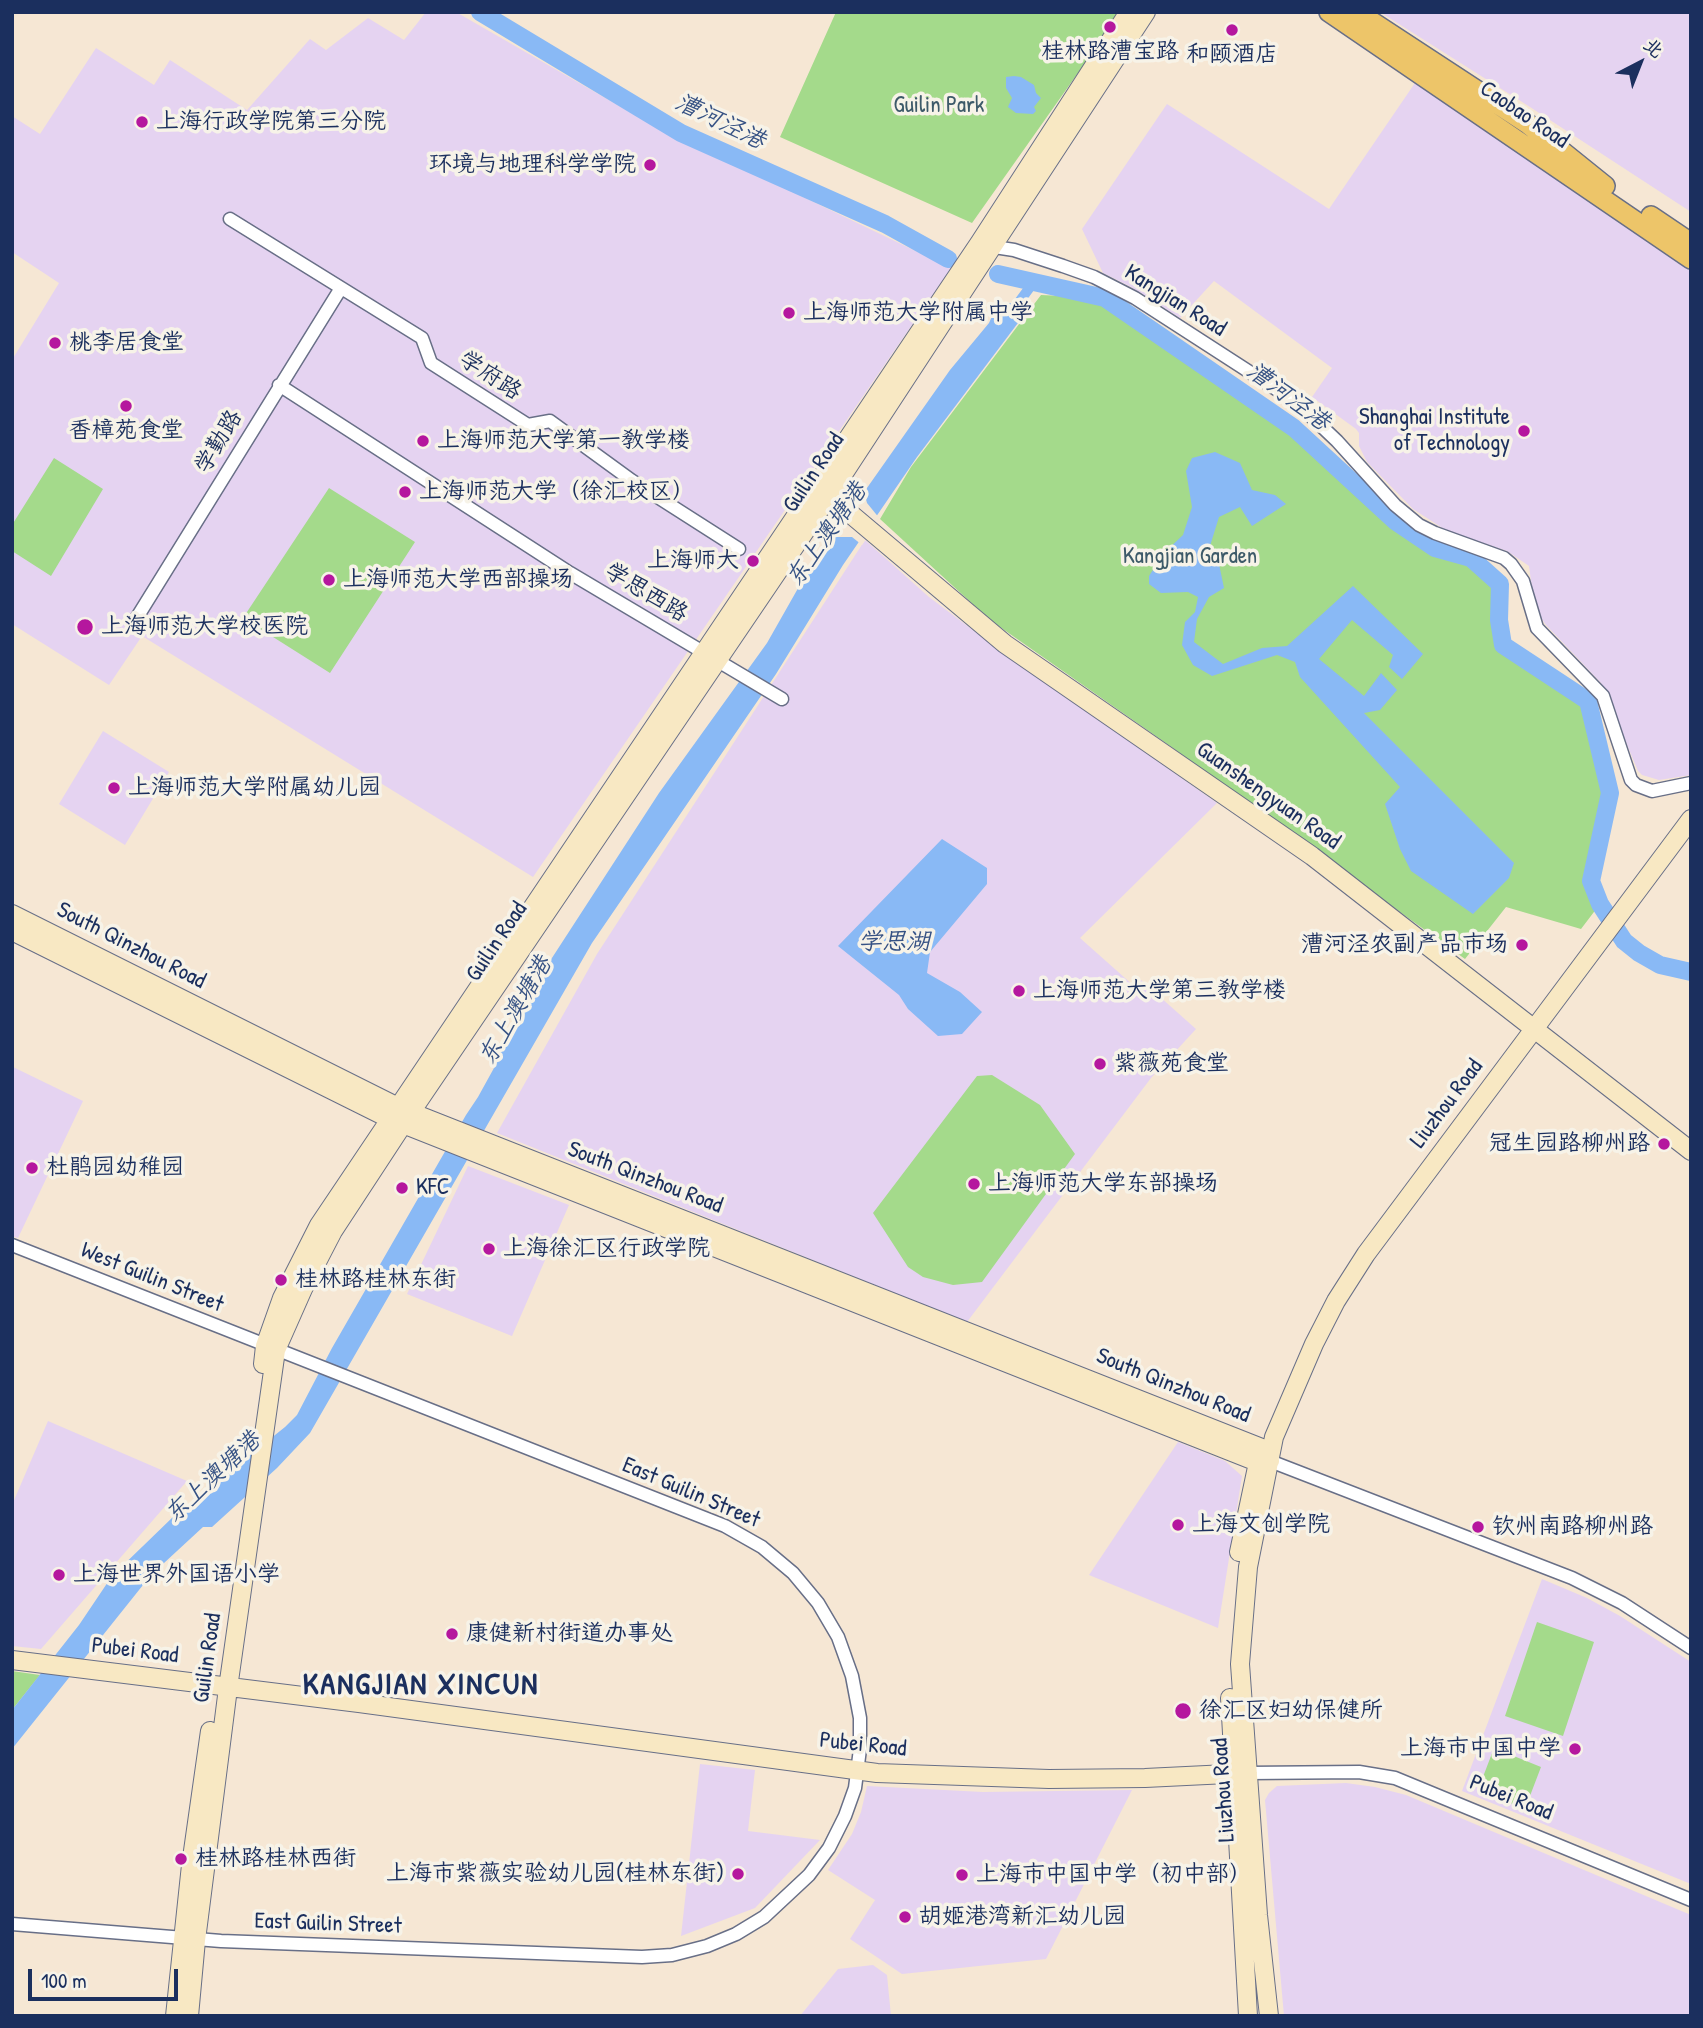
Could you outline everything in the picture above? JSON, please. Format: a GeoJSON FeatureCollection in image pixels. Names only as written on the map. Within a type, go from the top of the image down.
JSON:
{"type":"FeatureCollection","features":[{"type":"Feature","properties":{"kind":"main road","name":"Caobao Road"},"geometry":{"type":"LineString","coordinates":[[1329,12],[1691,260]]}},
{"type":"Feature","properties":{"kind":"main road","name":"Caobao Road"},"geometry":{"type":"LineString","coordinates":[[1357,12],[1549,138],[1595,179],[1691,243]]}},
{"type":"Feature","properties":{"kind":"street","name":"Guilin Road"},"geometry":{"type":"LineString","coordinates":[[986,245],[1129,12]]}},
{"type":"Feature","properties":{"kind":"street","name":"Guilin Road"},"geometry":{"type":"LineString","coordinates":[[174,2016],[190,1939],[240,1522],[258,1439],[271,1348],[289,1283],[319,1225],[401,1116],[986,245],[1146,12]]}},
{"type":"Feature","properties":{"kind":"street","name":"学府路"},"geometry":{"type":"LineString","coordinates":[[230,219],[422,338],[431,363],[528,425],[550,421],[631,480],[739,549]]}},
{"type":"Feature","properties":{"kind":"street","name":"Kangjian Road"},"geometry":{"type":"LineString","coordinates":[[986,245],[1014,250],[1094,277],[1135,298],[1296,402],[1337,441],[1395,505],[1419,525],[1435,534],[1504,558],[1523,581],[1537,628],[1602,696],[1631,780],[1643,789],[1652,791],[1691,783]]}},
{"type":"Feature","properties":{"kind":"street","name":"学勤路"},"geometry":{"type":"LineString","coordinates":[[136,619],[341,288]]}},
{"type":"Feature","properties":{"kind":"street","name":"学思西路"},"geometry":{"type":"LineString","coordinates":[[279,385],[570,573],[778,696]]}},
{"type":"Feature","properties":{"kind":"street","name":"Guanshengyuan Road"},"geometry":{"type":"LineString","coordinates":[[822,490],[1005,644],[1321,863],[1691,1151]]}},
{"type":"Feature","properties":{"kind":"street","name":"Liuzhou Road"},"geometry":{"type":"LineString","coordinates":[[1269,2016],[1229,1666],[1231,1613],[1237,1563],[1266,1452],[1308,1354],[1351,1278],[1691,819]]}},
{"type":"Feature","properties":{"kind":"street","name":"South Qinzhou Road"},"geometry":{"type":"LineString","coordinates":[[12,914],[401,1116]]}},
{"type":"Feature","properties":{"kind":"street","name":"South Qinzhou Road"},"geometry":{"type":"LineString","coordinates":[[12,931],[401,1116],[1266,1452],[1572,1578],[1622,1603],[1691,1648]]}},
{"type":"Feature","properties":{"kind":"street","name":"West Guilin Street"},"geometry":{"type":"LineString","coordinates":[[12,1245],[271,1348]]}},
{"type":"Feature","properties":{"kind":"street","name":"East Guilin Street"},"geometry":{"type":"LineString","coordinates":[[190,1939],[642,1957],[672,1955],[707,1946],[736,1934],[764,1917],[809,1875],[829,1848],[845,1816],[858,1771],[860,1718],[852,1676],[838,1637],[818,1603],[793,1573],[762,1547],[725,1526],[271,1348]]}},
{"type":"Feature","properties":{"kind":"street","name":"Guilin Road"},"geometry":{"type":"LineString","coordinates":[[222,1687],[254,1506],[258,1439]]}},
{"type":"Feature","properties":{"kind":"street","name":"Pubei Road"},"geometry":{"type":"LineString","coordinates":[[12,1660],[858,1771],[1049,1779],[1359,1772],[1395,1779],[1691,1899]]}},
{"type":"Feature","properties":{"kind":"street","name":"Liuzhou Road"},"geometry":{"type":"LineString","coordinates":[[1241,1773],[1248,2016]]}},
{"type":"Feature","properties":{"kind":"street"},"geometry":{"type":"LineString","coordinates":[[12,1924],[190,1939]]}},
{"type":"Feature","properties":{"kind":"street","name":"Guilin Road"},"geometry":{"type":"LineString","coordinates":[[188,2016],[190,1939]]}},
{"type":"Feature","properties":{"kind":"shaded area","name":"上海师范大学（徐汇校区）"},"geometry":{"type":"Polygon","coordinates":[[[426,12],[456,12],[647,122],[951,268],[533,877],[142,636],[109,685],[12,624],[12,360],[59,283],[12,252],[12,116],[40,134],[96,48],[154,85],[170,60],[247,110],[310,39],[326,50],[368,18],[404,40],[426,12]]]}},
{"type":"Feature","properties":{"kind":"shaded area"},"geometry":{"type":"Polygon","coordinates":[[[1380,12],[1691,12],[1691,212],[1530,107],[1380,12]]]}},
{"type":"Feature","properties":{"kind":"shaded area","name":"Shanghai Institute of Technology"},"geometry":{"type":"Polygon","coordinates":[[[1417,80],[1691,268],[1691,775],[1659,780],[1642,775],[1638,771],[1601,683],[1539,615],[1534,603],[1529,566],[1507,551],[1447,531],[1413,509],[1367,462],[1359,446],[1359,433],[1356,429],[1312,397],[1332,368],[1214,281],[1180,318],[1103,273],[1082,229],[1167,104],[1329,209],[1417,80]]]}},
{"type":"Feature","properties":{"kind":"shaded area"},"geometry":{"type":"Polygon","coordinates":[[[865,540],[929,597],[1002,652],[1217,803],[1080,938],[1134,986],[1141,980],[1196,1029],[1151,1078],[967,1322],[497,1133],[597,954],[865,540]]]}},
{"type":"Feature","properties":{"kind":"shaded area","name":"上海师范大学附属幼儿园"},"geometry":{"type":"Polygon","coordinates":[[[103,731],[169,772],[125,845],[59,804],[103,731]]]}},
{"type":"Feature","properties":{"kind":"shaded area","name":"杜鹃园幼稚园"},"geometry":{"type":"Polygon","coordinates":[[[13,1067],[83,1101],[18,1238],[12,1236],[13,1067]]]}},
{"type":"Feature","properties":{"kind":"shaded area","name":"上海徐汇区行政学院"},"geometry":{"type":"Polygon","coordinates":[[[468,1166],[569,1205],[512,1336],[407,1294],[468,1166]]]}},
{"type":"Feature","properties":{"kind":"shaded area","name":"上海世界外国语小学"},"geometry":{"type":"Polygon","coordinates":[[[48,1421],[187,1481],[41,1649],[12,1646],[12,1505],[48,1421]]]}},
{"type":"Feature","properties":{"kind":"shaded area","name":"上海文创学院"},"geometry":{"type":"Polygon","coordinates":[[[1178,1442],[1225,1461],[1242,1476],[1218,1628],[1089,1575],[1178,1442]]]}},
{"type":"Feature","properties":{"kind":"shaded area","name":"上海市中国中学"},"geometry":{"type":"Polygon","coordinates":[[[1542,1579],[1587,1598],[1620,1616],[1691,1662],[1691,1884],[1462,1791],[1542,1579]]]}},
{"type":"Feature","properties":{"kind":"shaded area","name":"上海市紫薇实验幼儿园(桂林东街)"},"geometry":{"type":"Polygon","coordinates":[[[700,1764],[755,1770],[748,1831],[820,1840],[755,1908],[681,1936],[700,1764]]]}},
{"type":"Feature","properties":{"kind":"shaded area"},"geometry":{"type":"Polygon","coordinates":[[[1346,1783],[1406,1795],[1691,1915],[1691,2016],[1284,2016],[1265,1800],[1277,1786],[1346,1783]]]}},
{"type":"Feature","properties":{"kind":"shaded area","name":"上海市中国中学（初中部）"},"geometry":{"type":"Polygon","coordinates":[[[867,1786],[983,1792],[1132,1790],[1046,1959],[902,1974],[850,1939],[875,1900],[828,1870],[852,1834],[867,1786]]]}},
{"type":"Feature","properties":{"kind":"shaded area"},"geometry":{"type":"Polygon","coordinates":[[[873,1965],[887,1975],[891,2016],[800,2016],[838,1969],[873,1965]]]}},
{"type":"Feature","properties":{"kind":"green space","name":"Guilin Park"},"geometry":{"type":"Polygon","coordinates":[[[836,12],[1121,12],[972,223],[780,137],[836,12]]]}},
{"type":"Feature","properties":{"kind":"green space","name":"Kangjian Garden"},"geometry":{"type":"Polygon","coordinates":[[[1041,295],[1105,298],[1294,428],[1395,521],[1435,548],[1471,558],[1500,584],[1499,620],[1503,645],[1588,701],[1610,793],[1591,881],[1600,904],[1581,929],[1506,907],[1465,959],[990,620],[880,519],[911,467],[1041,295]]]}},
{"type":"Feature","properties":{"kind":"green space"},"geometry":{"type":"Polygon","coordinates":[[[54,458],[103,489],[51,576],[12,551],[12,525],[54,458]]]}},
{"type":"Feature","properties":{"kind":"green space","name":"上海师范大学西部操场"},"geometry":{"type":"Polygon","coordinates":[[[329,488],[415,542],[330,673],[243,618],[329,488]]]}},
{"type":"Feature","properties":{"kind":"green space","name":"上海师范大学东部操场"},"geometry":{"type":"Polygon","coordinates":[[[992,1075],[1040,1105],[1075,1154],[982,1282],[953,1285],[923,1277],[908,1267],[873,1213],[977,1076],[992,1075]]]}},
{"type":"Feature","properties":{"kind":"green space"},"geometry":{"type":"Polygon","coordinates":[[[1537,1622],[1594,1642],[1563,1736],[1505,1716],[1537,1622]]]}},
{"type":"Feature","properties":{"kind":"green space"},"geometry":{"type":"Polygon","coordinates":[[[12,1671],[40,1675],[12,1710],[12,1671]]]}},
{"type":"Feature","properties":{"kind":"green space"},"geometry":{"type":"Polygon","coordinates":[[[1494,1748],[1541,1767],[1525,1809],[1478,1790],[1494,1748]]]}},
{"type":"Feature","properties":{"kind":"water"},"geometry":{"type":"Polygon","coordinates":[[[1014,76],[1034,85],[1041,98],[1034,107],[1036,111],[1033,114],[1016,113],[1008,107],[1012,98],[1006,88],[1006,77],[1014,76]]]}},
{"type":"Feature","properties":{"kind":"water"},"geometry":{"type":"Polygon","coordinates":[[[989,303],[1033,303],[917,457],[843,565],[776,674],[592,943],[310,1433],[277,1468],[212,1527],[203,1527],[151,1575],[12,1749],[12,1710],[79,1625],[112,1576],[174,1516],[297,1415],[332,1348],[478,1097],[537,981],[659,793],[767,643],[805,576],[950,370],[989,323],[994,312],[989,303]]]}},
{"type":"Feature","properties":{"kind":"water"},"geometry":{"type":"Polygon","coordinates":[[[1215,452],[1240,463],[1252,490],[1275,495],[1286,504],[1252,526],[1240,507],[1219,517],[1210,546],[1219,564],[1224,588],[1209,597],[1197,619],[1194,642],[1223,664],[1262,648],[1287,646],[1353,586],[1423,654],[1402,679],[1389,667],[1393,655],[1352,620],[1319,659],[1364,696],[1381,673],[1397,690],[1380,710],[1364,713],[1514,863],[1509,878],[1473,914],[1411,871],[1400,849],[1385,804],[1400,787],[1300,677],[1295,662],[1277,655],[1212,676],[1193,665],[1182,645],[1185,622],[1195,612],[1198,597],[1188,592],[1161,593],[1149,584],[1149,576],[1164,553],[1183,535],[1192,507],[1186,471],[1192,458],[1215,452]]]}},
{"type":"Feature","properties":{"kind":"water","name":"学思湖"},"geometry":{"type":"Polygon","coordinates":[[[942,839],[987,868],[987,884],[930,952],[927,973],[960,992],[982,1012],[962,1034],[938,1036],[908,1009],[899,995],[838,946],[942,839]]]}},
{"type":"Feature","properties":{"kind":"pier"},"geometry":{"type":"Polygon","coordinates":[[[866,483],[864,492],[867,503],[879,521],[862,545],[852,537],[829,537],[866,483]]]}},
{"type":"Feature","properties":{"kind":"waterway","name":"漕河泾港"},"geometry":{"type":"LineString","coordinates":[[480,12],[681,133],[885,224],[948,259]]}},
{"type":"Feature","properties":{"kind":"waterway","name":"漕河泾港"},"geometry":{"type":"LineString","coordinates":[[998,274],[1105,298],[1294,428],[1395,521],[1435,548],[1471,558],[1500,584],[1499,620],[1503,645],[1588,701],[1610,793],[1591,881],[1600,904],[1624,941],[1639,953],[1660,965],[1691,972]]}},
{"type":"Feature","properties":{"kind":"waterway","name":"东上澳塘港"},"geometry":{"type":"LineString","coordinates":[[1011,313],[1033,283]]}},
{"type":"Feature","properties":{"kind":"place","name":"桂林路漕宝路"},"geometry":{"type":"Point","coordinates":[1110,27]}},
{"type":"Feature","properties":{"kind":"place","name":"和颐酒店"},"geometry":{"type":"Point","coordinates":[1232,30]}},
{"type":"Feature","properties":{"kind":"place","name":"上海行政学院第三分院"},"geometry":{"type":"Point","coordinates":[142,122]}},
{"type":"Feature","properties":{"kind":"place","name":"环境与地理科学学院"},"geometry":{"type":"Point","coordinates":[650,165]}},
{"type":"Feature","properties":{"kind":"place","name":"上海师范大学附属中学"},"geometry":{"type":"Point","coordinates":[789,313]}},
{"type":"Feature","properties":{"kind":"place","name":"桃李居食堂"},"geometry":{"type":"Point","coordinates":[55,343]}},
{"type":"Feature","properties":{"kind":"place","name":"香樟苑食堂"},"geometry":{"type":"Point","coordinates":[126,406]}},
{"type":"Feature","properties":{"kind":"place","name":"Shanghai Institute of Technology"},"geometry":{"type":"Point","coordinates":[1524,431]}},
{"type":"Feature","properties":{"kind":"place","name":"上海师范大学第一教学楼"},"geometry":{"type":"Point","coordinates":[423,441]}},
{"type":"Feature","properties":{"kind":"place","name":"上海师范大学（徐汇校区）"},"geometry":{"type":"Point","coordinates":[405,492]}},
{"type":"Feature","properties":{"kind":"place","name":"上海师大"},"geometry":{"type":"Point","coordinates":[753,561]}},
{"type":"Feature","properties":{"kind":"place","name":"上海师范大学西部操场"},"geometry":{"type":"Point","coordinates":[329,580]}},
{"type":"Feature","properties":{"kind":"place","name":"上海师范大学校医院"},"geometry":{"type":"Point","coordinates":[85,627]}},
{"type":"Feature","properties":{"kind":"place","name":"上海师范大学附属幼儿园"},"geometry":{"type":"Point","coordinates":[114,788]}},
{"type":"Feature","properties":{"kind":"place","name":"漕河泾农副产品市场"},"geometry":{"type":"Point","coordinates":[1522,945]}},
{"type":"Feature","properties":{"kind":"place","name":"上海师范大学第三教学楼"},"geometry":{"type":"Point","coordinates":[1019,991]}},
{"type":"Feature","properties":{"kind":"place","name":"紫薇苑食堂"},"geometry":{"type":"Point","coordinates":[1100,1064]}},
{"type":"Feature","properties":{"kind":"place","name":"冠生园路柳州路"},"geometry":{"type":"Point","coordinates":[1664,1144]}},
{"type":"Feature","properties":{"kind":"place","name":"杜鹃园幼稚园"},"geometry":{"type":"Point","coordinates":[32,1168]}},
{"type":"Feature","properties":{"kind":"place","name":"上海师范大学东部操场"},"geometry":{"type":"Point","coordinates":[974,1184]}},
{"type":"Feature","properties":{"kind":"place","name":"KFC"},"geometry":{"type":"Point","coordinates":[402,1188]}},
{"type":"Feature","properties":{"kind":"place","name":"上海徐汇区行政学院"},"geometry":{"type":"Point","coordinates":[489,1249]}},
{"type":"Feature","properties":{"kind":"place","name":"桂林路桂林东街"},"geometry":{"type":"Point","coordinates":[281,1280]}},
{"type":"Feature","properties":{"kind":"place","name":"上海文创学院"},"geometry":{"type":"Point","coordinates":[1178,1525]}},
{"type":"Feature","properties":{"kind":"place","name":"钦州南路柳州路"},"geometry":{"type":"Point","coordinates":[1478,1527]}},
{"type":"Feature","properties":{"kind":"place","name":"上海世界外国语小学"},"geometry":{"type":"Point","coordinates":[59,1575]}},
{"type":"Feature","properties":{"kind":"place","name":"康健新村街道办事处"},"geometry":{"type":"Point","coordinates":[452,1634]}},
{"type":"Feature","properties":{"kind":"place","name":"徐汇区妇幼保健所"},"geometry":{"type":"Point","coordinates":[1183,1711]}},
{"type":"Feature","properties":{"kind":"place","name":"上海市中国中学"},"geometry":{"type":"Point","coordinates":[1575,1749]}},
{"type":"Feature","properties":{"kind":"place","name":"桂林路桂林西街"},"geometry":{"type":"Point","coordinates":[181,1859]}},
{"type":"Feature","properties":{"kind":"place","name":"上海市紫薇实验幼儿园(桂林东街)"},"geometry":{"type":"Point","coordinates":[738,1874]}},
{"type":"Feature","properties":{"kind":"place","name":"上海市中国中学（初中部）"},"geometry":{"type":"Point","coordinates":[962,1875]}},
{"type":"Feature","properties":{"kind":"place","name":"胡姬港湾新汇幼儿园"},"geometry":{"type":"Point","coordinates":[905,1917]}},
{"type":"Feature","properties":{"kind":"district","name":"KANGJIAN XINCUN"},"geometry":{"type":"Point","coordinates":[421,1686]}}]}
